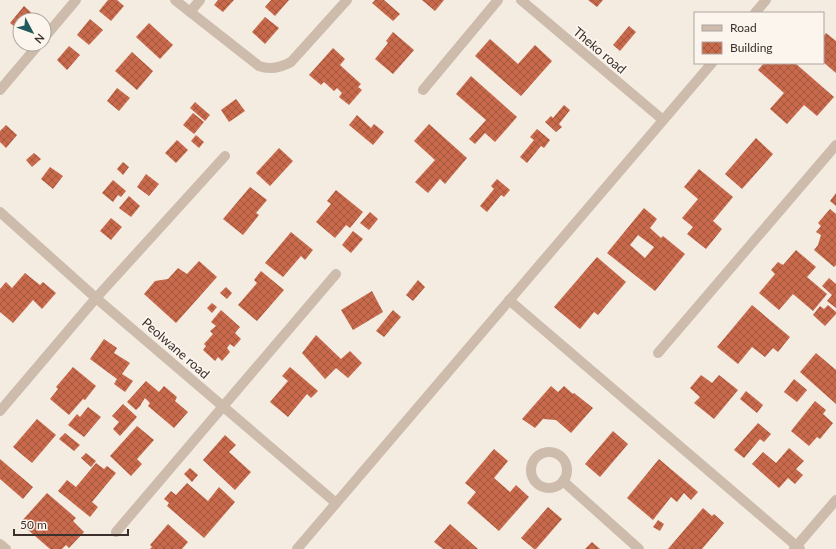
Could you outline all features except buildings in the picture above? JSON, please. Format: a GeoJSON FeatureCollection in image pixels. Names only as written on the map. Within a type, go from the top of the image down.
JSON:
{"type":"FeatureCollection","features":[{"type":"Feature","properties":{"kind":"street"},"geometry":{"type":"LineString","coordinates":[[52,28],[76,0]]}},
{"type":"Feature","properties":{"kind":"street"},"geometry":{"type":"LineString","coordinates":[[175,0],[259,66],[267,69],[282,67],[291,62],[347,0]]}},
{"type":"Feature","properties":{"kind":"street"},"geometry":{"type":"LineString","coordinates":[[190,12],[200,0]]}},
{"type":"Feature","properties":{"kind":"street"},"geometry":{"type":"LineString","coordinates":[[423,90],[498,0]]}},
{"type":"Feature","properties":{"kind":"street","name":"Theko road"},"geometry":{"type":"LineString","coordinates":[[521,0],[663,120]]}},
{"type":"Feature","properties":{"kind":"street"},"geometry":{"type":"LineString","coordinates":[[755,12],[766,0]]}},
{"type":"Feature","properties":{"kind":"street"},"geometry":{"type":"LineString","coordinates":[[0,90],[32,52]]}},
{"type":"Feature","properties":{"kind":"street"},"geometry":{"type":"LineString","coordinates":[[297,549],[711,64]]}},
{"type":"Feature","properties":{"kind":"street"},"geometry":{"type":"LineString","coordinates":[[658,353],[836,145]]}},
{"type":"Feature","properties":{"kind":"street"},"geometry":{"type":"LineString","coordinates":[[0,411],[96,298],[225,156]]}},
{"type":"Feature","properties":{"kind":"street","name":"Peolwane road"},"geometry":{"type":"LineString","coordinates":[[0,212],[96,298],[336,503]]}},
{"type":"Feature","properties":{"kind":"street"},"geometry":{"type":"LineString","coordinates":[[116,532],[336,274]]}},
{"type":"Feature","properties":{"kind":"street"},"geometry":{"type":"LineString","coordinates":[[509,300],[797,548],[836,500]]}},
{"type":"Feature","properties":{"kind":"street"},"geometry":{"type":"LineString","coordinates":[[563,481],[639,549]]}},
{"type":"Feature","properties":{"kind":"street"},"geometry":{"type":"LineString","coordinates":[[0,544],[6,549]]}}]}
